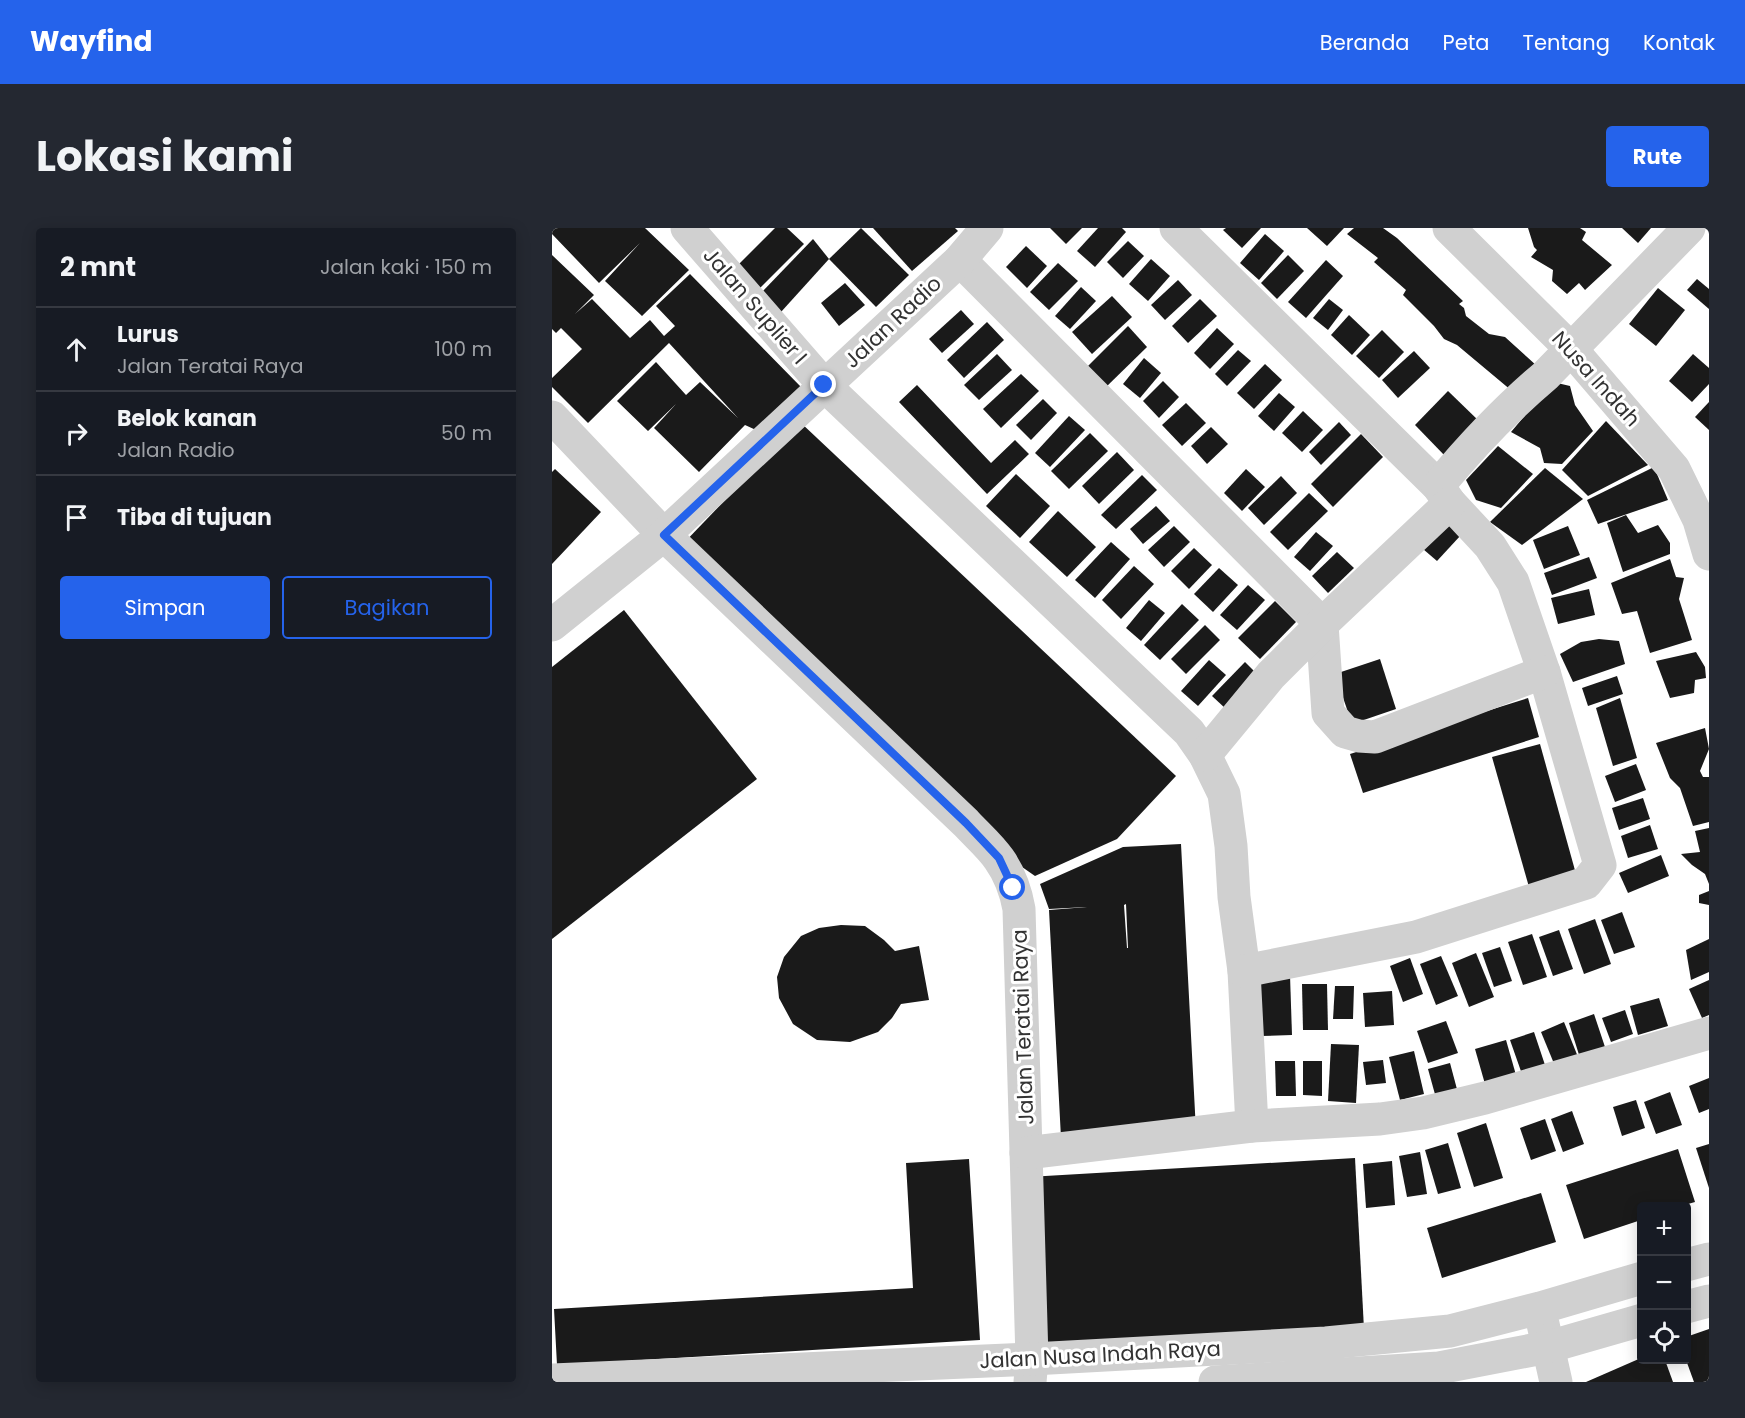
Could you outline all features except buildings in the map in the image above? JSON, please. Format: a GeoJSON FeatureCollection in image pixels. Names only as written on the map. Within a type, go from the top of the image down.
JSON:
{"type":"FeatureCollection","features":[{"type":"Feature","properties":{"kind":"street","name":"Jalan Suplier I"},"geometry":{"type":"LineString","coordinates":[[687,228],[824,385],[1189,732],[1205,755],[1224,794],[1231,846],[1234,897],[1244,970],[1252,1126]]}},
{"type":"Feature","properties":{"kind":"street","name":"Jalan Radio"},"geometry":{"type":"LineString","coordinates":[[552,625],[664,535],[960,260],[987,228]]}},
{"type":"Feature","properties":{"kind":"street"},"geometry":{"type":"LineString","coordinates":[[1176,228],[1444,494],[1490,546],[1513,582],[1544,672],[1600,865],[1586,883],[1416,937],[1244,970]]}},
{"type":"Feature","properties":{"kind":"street","name":"Nusa Indah"},"geometry":{"type":"LineString","coordinates":[[1449,228],[1571,349],[1674,469],[1699,520],[1709,554]]}},
{"type":"Feature","properties":{"kind":"street"},"geometry":{"type":"LineString","coordinates":[[1205,755],[1270,675],[1322,624],[1444,494],[1487,430],[1545,376],[1689,228]]}},
{"type":"Feature","properties":{"kind":"street"},"geometry":{"type":"LineString","coordinates":[[960,260],[1322,624],[1328,713],[1345,732],[1375,737],[1544,672]]}},
{"type":"Feature","properties":{"kind":"street","name":"Jalan Teratai Raya"},"geometry":{"type":"LineString","coordinates":[[552,417],[664,535],[966,823],[999,858],[1017,897],[1019,909],[1031,1370]]}},
{"type":"Feature","properties":{"kind":"street"},"geometry":{"type":"LineString","coordinates":[[1026,1153],[1252,1126],[1380,1119],[1423,1113],[1485,1098],[1709,1033]]}},
{"type":"Feature","properties":{"kind":"street"},"geometry":{"type":"LineString","coordinates":[[1691,1264],[1709,1259]]}},
{"type":"Feature","properties":{"kind":"street","name":"Jalan Nusa Indah Raya"},"geometry":{"type":"LineString","coordinates":[[552,1380],[1031,1370],[1449,1332],[1637,1279]]}},
{"type":"Feature","properties":{"kind":"street"},"geometry":{"type":"LineString","coordinates":[[1691,1306],[1709,1301]]}},
{"type":"Feature","properties":{"kind":"street"},"geometry":{"type":"LineString","coordinates":[[1540,1308],[1556,1382]]}},
{"type":"Feature","properties":{"kind":"street","name":"Jalan Nusa Indah Raya"},"geometry":{"type":"LineString","coordinates":[[1215,1382],[1439,1368],[1548,1347],[1637,1321]]}},
{"type":"Feature","properties":{"kind":"route"},"geometry":{"type":"LineString","coordinates":[[824,385],[664,535],[966,823],[999,858],[1013,888]]}}]}
